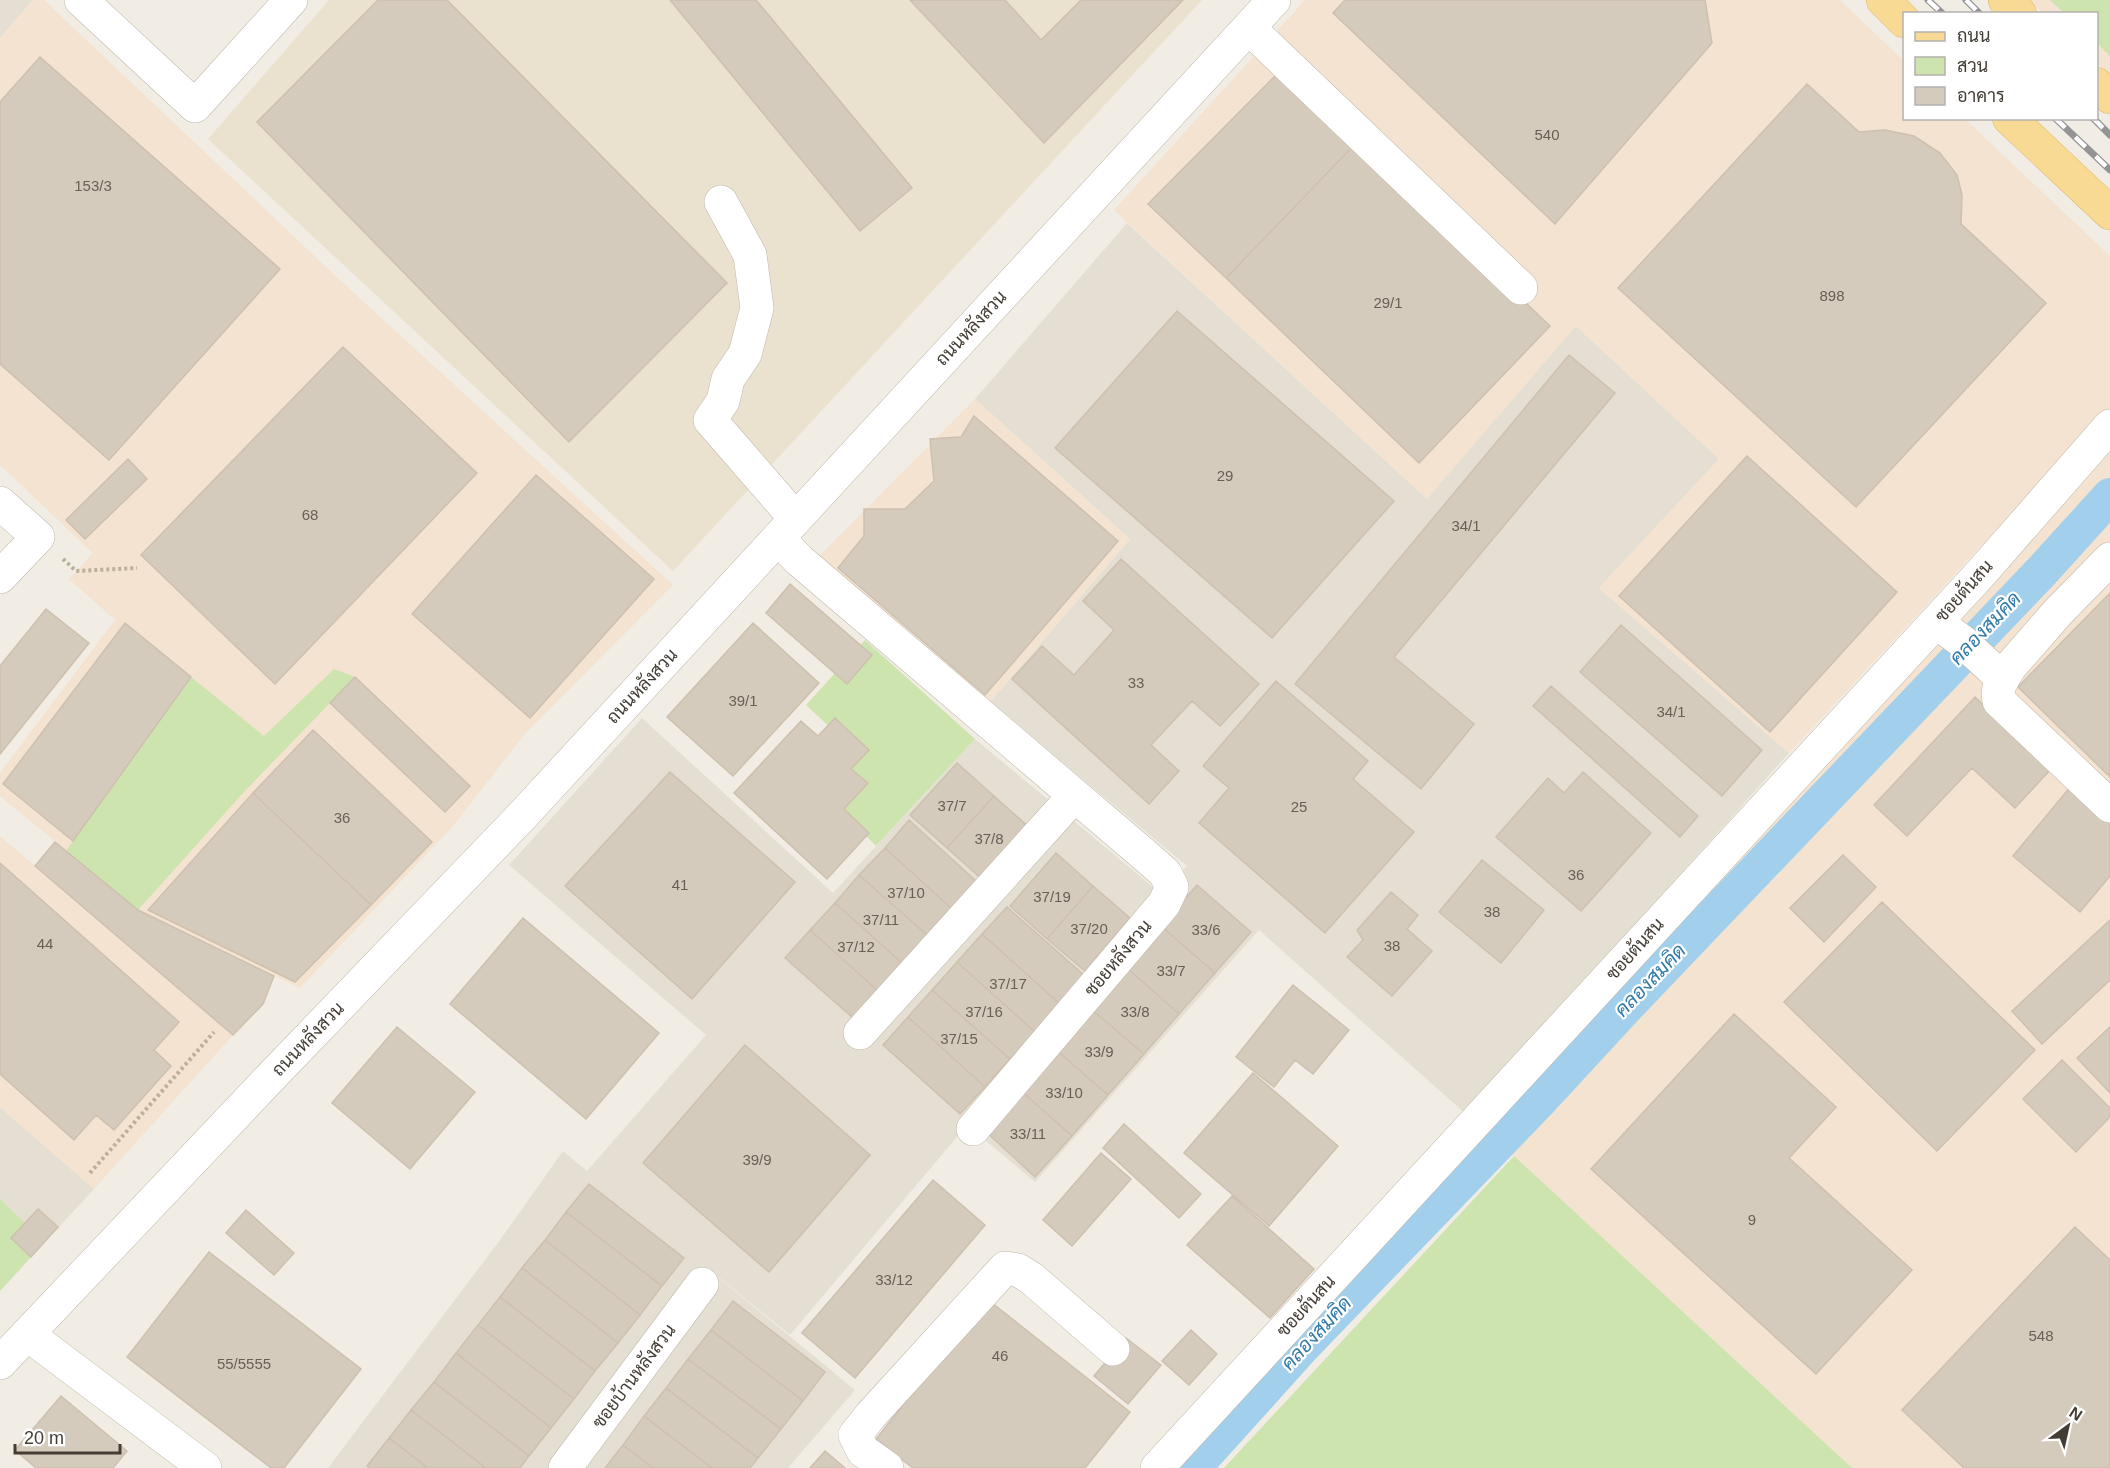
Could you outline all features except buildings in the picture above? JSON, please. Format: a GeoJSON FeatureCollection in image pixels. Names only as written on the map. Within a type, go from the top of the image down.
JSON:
{"type":"FeatureCollection","features":[{"type":"Feature","properties":{"kind":"main road"},"geometry":{"type":"LineString","coordinates":[[1883,0],[1903,19]]}},
{"type":"Feature","properties":{"kind":"main road"},"geometry":{"type":"LineString","coordinates":[[2005,0],[2018,12]]}},
{"type":"Feature","properties":{"kind":"main road"},"geometry":{"type":"LineString","coordinates":[[2098,85],[2110,97]]}},
{"type":"Feature","properties":{"kind":"main road"},"geometry":{"type":"LineString","coordinates":[[2011,120],[2110,213]]}},
{"type":"Feature","properties":{"kind":"street"},"geometry":{"type":"LineString","coordinates":[[81,0],[195,106],[291,0]]}},
{"type":"Feature","properties":{"kind":"street","name":"ถนนหลังสวน"},"geometry":{"type":"LineString","coordinates":[[0,1363],[521,817],[1274,0]]}},
{"type":"Feature","properties":{"kind":"street"},"geometry":{"type":"LineString","coordinates":[[1249,28],[1521,288]]}},
{"type":"Feature","properties":{"kind":"street","name":"ซอยหลังสวน"},"geometry":{"type":"LineString","coordinates":[[722,202],[750,255],[757,308],[744,354],[728,379],[723,401],[710,420],[787,528],[799,560],[1148,858],[1165,873],[1172,887],[1164,904],[973,1129]]}},
{"type":"Feature","properties":{"kind":"street","name":"ซอยต้นสน"},"geometry":{"type":"LineString","coordinates":[[1157,1468],[1936,622],[2110,426]]}},
{"type":"Feature","properties":{"kind":"street"},"geometry":{"type":"LineString","coordinates":[[0,503],[38,537],[0,577]]}},
{"type":"Feature","properties":{"kind":"street"},"geometry":{"type":"LineString","coordinates":[[2110,559],[2058,612],[2010,667],[2002,677],[1998,693],[1999,701],[2110,806]]}},
{"type":"Feature","properties":{"kind":"street"},"geometry":{"type":"LineString","coordinates":[[1936,622],[1963,642],[2002,677]]}},
{"type":"Feature","properties":{"kind":"street"},"geometry":{"type":"LineString","coordinates":[[860,1033],[1074,796]]}},
{"type":"Feature","properties":{"kind":"street"},"geometry":{"type":"LineString","coordinates":[[886,1468],[862,1451],[855,1435],[1005,1268],[1018,1270],[1030,1278],[1113,1349]]}},
{"type":"Feature","properties":{"kind":"street","name":"ซอยบ้านหลังสวน"},"geometry":{"type":"LineString","coordinates":[[565,1468],[702,1284]]}},
{"type":"Feature","properties":{"kind":"street"},"geometry":{"type":"LineString","coordinates":[[27,1335],[205,1468]]}},
{"type":"Feature","properties":{"kind":"path"},"geometry":{"type":"LineString","coordinates":[[38,537],[76,571],[137,568]]}},
{"type":"Feature","properties":{"kind":"path"},"geometry":{"type":"LineString","coordinates":[[90,1173],[214,1032]]}},
{"type":"Feature","properties":{"kind":"shaded area"},"geometry":{"type":"Polygon","coordinates":[[[0,0],[33,0],[0,38],[0,0]]]}},
{"type":"Feature","properties":{"kind":"shaded area"},"geometry":{"type":"Polygon","coordinates":[[[33,0],[44,0],[342,282],[673,585],[524,735],[453,826],[300,988],[138,910],[0,796],[0,773],[115,620],[69,579],[93,553],[0,465],[0,38],[33,0]]]}},
{"type":"Feature","properties":{"kind":"shaded area"},"geometry":{"type":"Polygon","coordinates":[[[329,0],[1202,0],[673,571],[208,139],[329,0]]]}},
{"type":"Feature","properties":{"kind":"shaded area"},"geometry":{"type":"Polygon","coordinates":[[[1305,0],[1840,0],[1903,60],[1903,120],[1966,120],[2110,256],[2110,1468],[1224,1468],[1514,1157],[1466,1114],[2100,418],[1789,753],[1599,588],[1719,459],[1576,326],[1427,499],[1114,210],[1305,0]]]}},
{"type":"Feature","properties":{"kind":"shaded area"},"geometry":{"type":"Polygon","coordinates":[[[2028,0],[2110,0],[2110,75],[2098,64],[2098,12],[2042,12],[2028,0]]]}},
{"type":"Feature","properties":{"kind":"shaded area"},"geometry":{"type":"Polygon","coordinates":[[[1127,223],[1426,498],[1575,325],[1719,459],[1599,588],[1789,753],[1466,1114],[1259,930],[1035,1182],[967,1125],[790,1335],[684,1249],[855,1390],[788,1468],[328,1468],[500,1240],[563,1151],[587,1171],[706,1035],[509,865],[642,718],[833,893],[975,739],[1159,892],[1187,866],[990,702],[1130,539],[975,399],[1127,223]]]}},
{"type":"Feature","properties":{"kind":"shaded area"},"geometry":{"type":"Polygon","coordinates":[[[975,399],[1130,539],[990,702],[819,556],[975,399]]]}},
{"type":"Feature","properties":{"kind":"shaded area"},"geometry":{"type":"Polygon","coordinates":[[[0,836],[233,1035],[94,1189],[0,1107],[0,836]]]}},
{"type":"Feature","properties":{"kind":"shaded area"},"geometry":{"type":"Polygon","coordinates":[[[0,1107],[94,1189],[0,1291],[0,1107]]]}},
{"type":"Feature","properties":{"kind":"green space"},"geometry":{"type":"Polygon","coordinates":[[[2050,0],[2110,0],[2110,56],[2098,44],[2098,12],[2063,12],[2050,0]]]}},
{"type":"Feature","properties":{"kind":"green space"},"geometry":{"type":"Polygon","coordinates":[[[865,640],[975,739],[876,846],[826,795],[862,757],[806,705],[865,640]]]}},
{"type":"Feature","properties":{"kind":"green space"},"geometry":{"type":"Polygon","coordinates":[[[334,669],[355,677],[243,793],[138,910],[66,851],[191,677],[264,736],[334,669]]]}},
{"type":"Feature","properties":{"kind":"green space"},"geometry":{"type":"Polygon","coordinates":[[[1514,1156],[1852,1468],[1224,1468],[1514,1156]]]}},
{"type":"Feature","properties":{"kind":"green space"},"geometry":{"type":"Polygon","coordinates":[[[0,1199],[25,1223],[11,1238],[31,1257],[0,1291],[0,1199]]]}},
{"type":"Feature","properties":{"kind":"waterway","name":"คลองสมคิด"},"geometry":{"type":"LineString","coordinates":[[1193,1468],[1302,1347],[1540,1100],[2043,570],[2110,496]]}},
{"type":"Feature","properties":{"kind":"railway"},"geometry":{"type":"LineString","coordinates":[[1928,0],[1941,12]]}},
{"type":"Feature","properties":{"kind":"railway"},"geometry":{"type":"LineString","coordinates":[[1966,0],[1978,12]]}},
{"type":"Feature","properties":{"kind":"railway"},"geometry":{"type":"LineString","coordinates":[[2057,120],[2110,170]]}},
{"type":"Feature","properties":{"kind":"railway"},"geometry":{"type":"LineString","coordinates":[[2095,120],[2110,135]]}}]}
